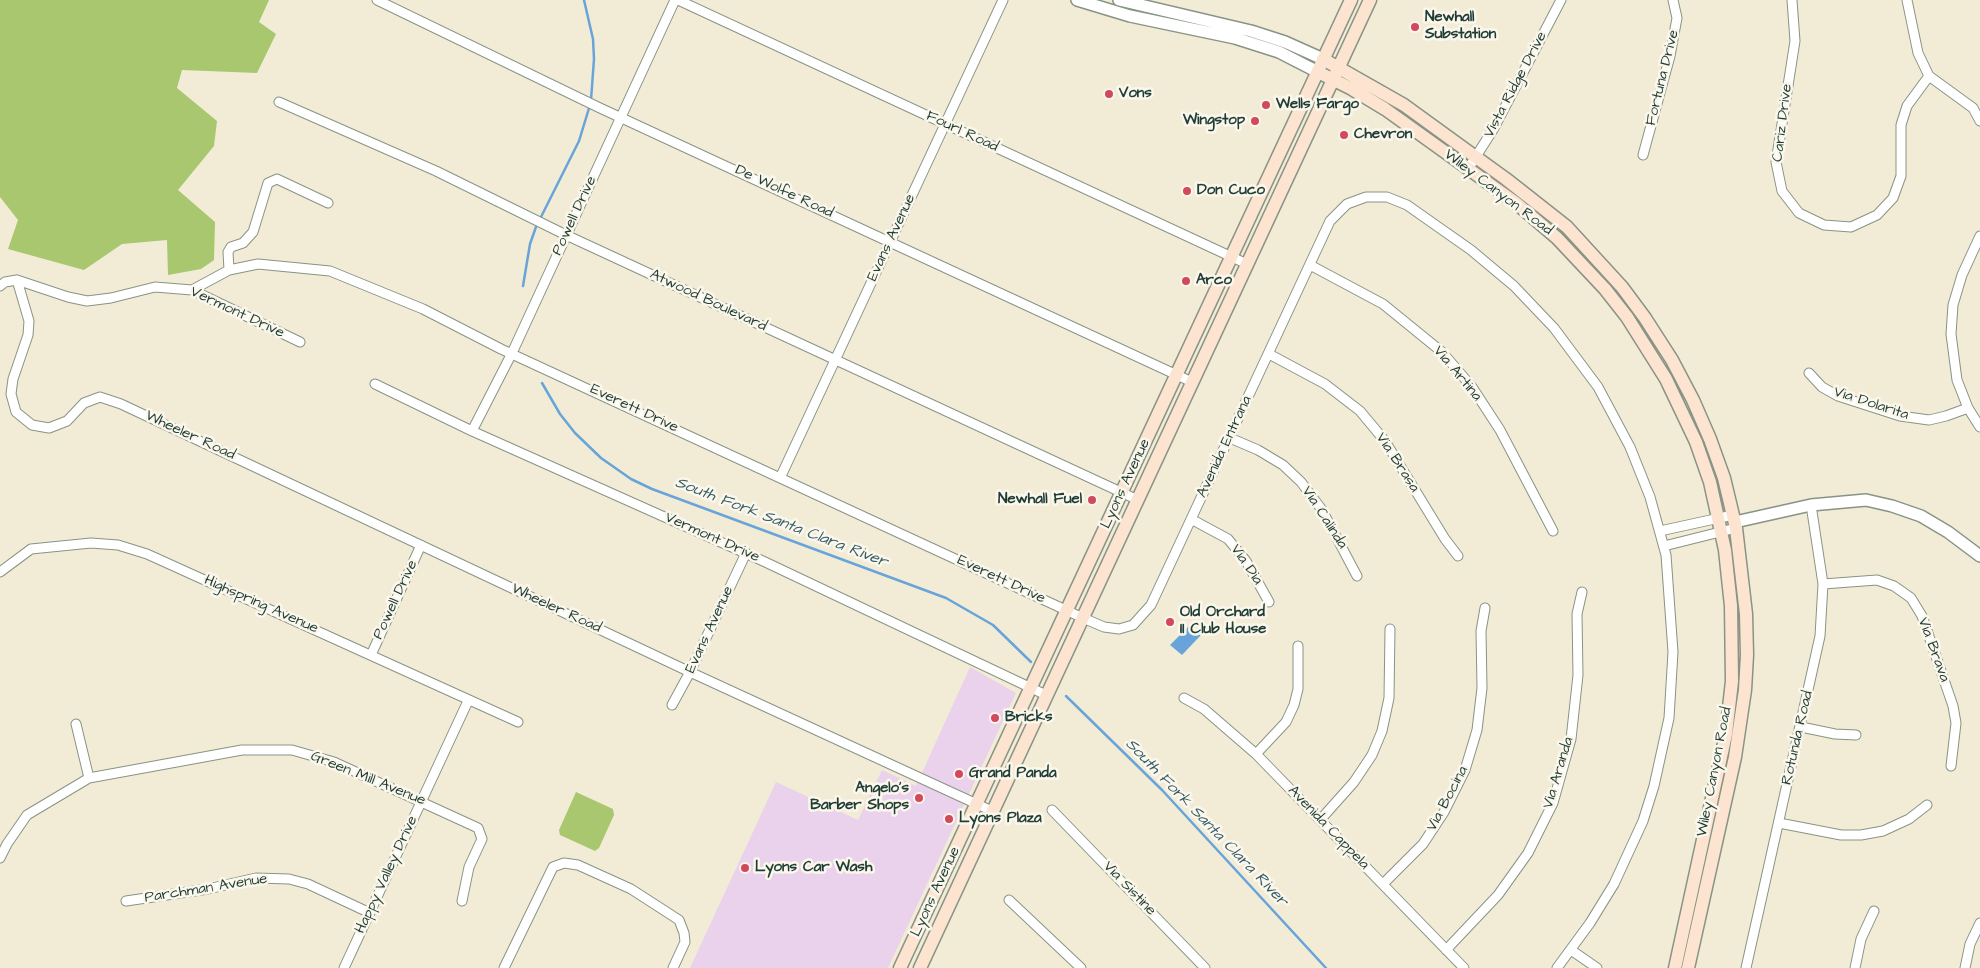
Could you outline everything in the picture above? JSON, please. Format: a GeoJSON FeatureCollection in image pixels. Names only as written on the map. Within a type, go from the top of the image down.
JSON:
{"type":"FeatureCollection","features":[{"type":"Feature","properties":{"kind":"main road","name":"Lyons Avenue"},"geometry":{"type":"LineString","coordinates":[[900,968],[1351,0]]}},
{"type":"Feature","properties":{"kind":"main road","name":"Lyons Avenue"},"geometry":{"type":"LineString","coordinates":[[920,968],[1370,0]]}},
{"type":"Feature","properties":{"kind":"main road","name":"Wiley Canyon Road"},"geometry":{"type":"LineString","coordinates":[[1324,59],[1395,99],[1476,157],[1567,228],[1622,287],[1645,318],[1672,360],[1693,400],[1724,478],[1735,522],[1746,614],[1745,690],[1735,757],[1688,968]]}},
{"type":"Feature","properties":{"kind":"main road","name":"Wiley Canyon Road"},"geometry":{"type":"LineString","coordinates":[[1318,72],[1385,109],[1516,203],[1557,238],[1605,288],[1627,316],[1651,352],[1680,406],[1696,442],[1722,532],[1731,606],[1732,682],[1726,734],[1675,968]]}},
{"type":"Feature","properties":{"kind":"main road"},"geometry":{"type":"LineString","coordinates":[[1256,245],[1259,221],[1271,194],[1266,182]]}},
{"type":"Feature","properties":{"kind":"street","name":"De Wolfe Road"},"geometry":{"type":"LineString","coordinates":[[377,0],[600,108],[1192,382]]}},
{"type":"Feature","properties":{"kind":"street","name":"Powell Drive"},"geometry":{"type":"LineString","coordinates":[[472,431],[512,353],[676,0]]}},
{"type":"Feature","properties":{"kind":"street","name":"Fourl Road"},"geometry":{"type":"LineString","coordinates":[[676,0],[1247,264]]}},
{"type":"Feature","properties":{"kind":"street","name":"Evans Avenue"},"geometry":{"type":"LineString","coordinates":[[781,476],[1003,0]]}},
{"type":"Feature","properties":{"kind":"street","name":"Wiley Canyon Road"},"geometry":{"type":"LineString","coordinates":[[1077,0],[1138,17],[1235,38],[1279,52],[1318,72]]}},
{"type":"Feature","properties":{"kind":"street","name":"Wiley Canyon Road"},"geometry":{"type":"LineString","coordinates":[[1119,0],[1251,31],[1285,42],[1324,59]]}},
{"type":"Feature","properties":{"kind":"street","name":"Vista Ridge Drive"},"geometry":{"type":"LineString","coordinates":[[1468,169],[1561,0]]}},
{"type":"Feature","properties":{"kind":"street","name":"Fortuna Drive"},"geometry":{"type":"LineString","coordinates":[[1643,155],[1670,56],[1677,18],[1673,0]]}},
{"type":"Feature","properties":{"kind":"street","name":"Cariz Drive"},"geometry":{"type":"LineString","coordinates":[[1792,0],[1795,41],[1776,162],[1782,191],[1799,214],[1824,225],[1851,227],[1878,215],[1892,198],[1901,176],[1901,125],[1907,106],[1928,76]]}},
{"type":"Feature","properties":{"kind":"street"},"geometry":{"type":"LineString","coordinates":[[1907,0],[1918,53],[1928,76],[1973,108],[1980,121]]}},
{"type":"Feature","properties":{"kind":"street"},"geometry":{"type":"LineString","coordinates":[[1138,17],[1140,5]]}},
{"type":"Feature","properties":{"kind":"street","name":"Atwood Boulevard"},"geometry":{"type":"LineString","coordinates":[[279,102],[436,171],[566,235],[1138,500]]}},
{"type":"Feature","properties":{"kind":"street"},"geometry":{"type":"LineString","coordinates":[[229,270],[228,252],[231,247],[243,243],[253,232],[268,183],[277,179],[328,203]]}},
{"type":"Feature","properties":{"kind":"street","name":"Avenida Entrana"},"geometry":{"type":"LineString","coordinates":[[1067,611],[1104,627],[1119,628],[1133,624],[1140,619],[1151,605],[1330,221],[1346,204],[1366,197],[1387,197],[1407,205],[1485,262],[1514,286],[1554,328],[1598,387],[1630,447],[1650,498],[1660,531]]}},
{"type":"Feature","properties":{"kind":"street"},"geometry":{"type":"LineString","coordinates":[[1980,236],[1962,275],[1954,305],[1951,334],[1957,380],[1968,408],[1980,427]]}},
{"type":"Feature","properties":{"kind":"street","name":"Everett Drive"},"geometry":{"type":"LineString","coordinates":[[192,290],[229,270],[258,264],[330,271],[423,309],[512,353],[781,476],[1067,611]]}},
{"type":"Feature","properties":{"kind":"street","name":"Via Artina"},"geometry":{"type":"LineString","coordinates":[[1310,265],[1383,304],[1411,324],[1442,352],[1472,387],[1500,430],[1553,532]]}},
{"type":"Feature","properties":{"kind":"street"},"geometry":{"type":"LineString","coordinates":[[0,286],[5,282],[17,280]]}},
{"type":"Feature","properties":{"kind":"street","name":"Vermont Drive"},"geometry":{"type":"LineString","coordinates":[[17,280],[68,297],[87,301],[111,298],[155,287],[192,290],[300,342]]}},
{"type":"Feature","properties":{"kind":"street","name":"Wheeler Road"},"geometry":{"type":"LineString","coordinates":[[17,280],[29,321],[28,335],[13,379],[12,394],[16,412],[32,426],[49,428],[68,421],[84,403],[100,397],[121,404],[690,672],[992,811]]}},
{"type":"Feature","properties":{"kind":"street","name":"Via Brasa"},"geometry":{"type":"LineString","coordinates":[[1269,354],[1325,384],[1360,411],[1386,441],[1445,539],[1458,556]]}},
{"type":"Feature","properties":{"kind":"street","name":"Via Dolarita"},"geometry":{"type":"LineString","coordinates":[[1810,373],[1822,387],[1838,396],[1900,416],[1929,420],[1968,408]]}},
{"type":"Feature","properties":{"kind":"street","name":"Vermont Drive"},"geometry":{"type":"LineString","coordinates":[[375,384],[472,431],[746,553],[1046,695]]}},
{"type":"Feature","properties":{"kind":"street","name":"Via Calinda"},"geometry":{"type":"LineString","coordinates":[[1230,438],[1258,450],[1283,465],[1301,482],[1322,510],[1357,576]]}},
{"type":"Feature","properties":{"kind":"street"},"geometry":{"type":"LineString","coordinates":[[1664,546],[1722,532],[1735,522],[1811,505],[1866,500],[1892,506],[1934,524],[1980,555]]}},
{"type":"Feature","properties":{"kind":"street","name":"Rotunda Road"},"geometry":{"type":"LineString","coordinates":[[1746,968],[1820,636],[1823,584],[1811,505]]}},
{"type":"Feature","properties":{"kind":"street"},"geometry":{"type":"LineString","coordinates":[[1557,968],[1614,884],[1643,821],[1654,786],[1669,718],[1673,652],[1670,596],[1664,546],[1660,531],[1719,518],[1735,522]]}},
{"type":"Feature","properties":{"kind":"street","name":"Via Dia"},"geometry":{"type":"LineString","coordinates":[[1191,519],[1228,539],[1246,561],[1269,602]]}},
{"type":"Feature","properties":{"kind":"street","name":"Highspring Avenue"},"geometry":{"type":"LineString","coordinates":[[0,572],[31,549],[91,542],[118,545],[147,554],[518,722]]}},
{"type":"Feature","properties":{"kind":"street","name":"Powell Drive"},"geometry":{"type":"LineString","coordinates":[[371,655],[421,545]]}},
{"type":"Feature","properties":{"kind":"street","name":"Evans Avenue"},"geometry":{"type":"LineString","coordinates":[[672,705],[690,672],[746,553]]}},
{"type":"Feature","properties":{"kind":"street","name":"Via Brava"},"geometry":{"type":"LineString","coordinates":[[1823,584],[1876,580],[1894,586],[1911,598],[1922,616],[1953,706],[1956,723],[1951,766]]}},
{"type":"Feature","properties":{"kind":"street","name":"Via Aranda"},"geometry":{"type":"LineString","coordinates":[[1446,950],[1498,895],[1528,853],[1552,803],[1571,739],[1578,675],[1577,614],[1582,592]]}},
{"type":"Feature","properties":{"kind":"street","name":"Via Bocina"},"geometry":{"type":"LineString","coordinates":[[1383,884],[1424,844],[1444,812],[1466,770],[1477,730],[1482,688],[1481,631],[1485,608]]}},
{"type":"Feature","properties":{"kind":"street"},"geometry":{"type":"LineString","coordinates":[[1321,819],[1354,782],[1372,755],[1382,730],[1389,698],[1390,629]]}},
{"type":"Feature","properties":{"kind":"street"},"geometry":{"type":"LineString","coordinates":[[1256,754],[1286,722],[1294,706],[1298,689],[1298,646]]}},
{"type":"Feature","properties":{"kind":"street","name":"Avenida Cappela"},"geometry":{"type":"LineString","coordinates":[[1184,698],[1204,709],[1256,754],[1464,968]]}},
{"type":"Feature","properties":{"kind":"street","name":"Happy Valley Drive"},"geometry":{"type":"LineString","coordinates":[[344,968],[468,701]]}},
{"type":"Feature","properties":{"kind":"street"},"geometry":{"type":"LineString","coordinates":[[0,858],[6,844],[27,816],[89,778],[76,724]]}},
{"type":"Feature","properties":{"kind":"street"},"geometry":{"type":"LineString","coordinates":[[1801,728],[1834,734],[1856,735]]}},
{"type":"Feature","properties":{"kind":"street","name":"Green Mill Avenue"},"geometry":{"type":"LineString","coordinates":[[89,778],[242,750],[292,750],[334,762],[423,800],[478,828],[482,839],[469,867],[462,901]]}},
{"type":"Feature","properties":{"kind":"street"},"geometry":{"type":"LineString","coordinates":[[1779,823],[1841,835],[1861,835],[1883,831],[1909,819],[1927,805]]}},
{"type":"Feature","properties":{"kind":"street","name":"Via Sistine"},"geometry":{"type":"LineString","coordinates":[[1052,810],[1205,968]]}},
{"type":"Feature","properties":{"kind":"street"},"geometry":{"type":"LineString","coordinates":[[504,968],[553,867],[564,863],[578,864],[631,889],[679,920],[685,942],[673,968]]}},
{"type":"Feature","properties":{"kind":"street","name":"Parchman Avenue"},"geometry":{"type":"LineString","coordinates":[[126,902],[256,878],[289,879],[308,884],[370,913]]}},
{"type":"Feature","properties":{"kind":"street"},"geometry":{"type":"LineString","coordinates":[[1009,900],[1081,968]]}},
{"type":"Feature","properties":{"kind":"street"},"geometry":{"type":"LineString","coordinates":[[1855,968],[1861,939],[1874,911]]}},
{"type":"Feature","properties":{"kind":"street"},"geometry":{"type":"LineString","coordinates":[[1965,968],[1970,944],[1980,923]]}},
{"type":"Feature","properties":{"kind":"street"},"geometry":{"type":"LineString","coordinates":[[1571,950],[1597,968]]}},
{"type":"Feature","properties":{"kind":"shaded area"},"geometry":{"type":"Polygon","coordinates":[[[970,667],[1016,693],[888,968],[690,968],[776,782],[858,820],[882,770],[916,786],[970,667]]]}},
{"type":"Feature","properties":{"kind":"green space"},"geometry":{"type":"Polygon","coordinates":[[[0,0],[269,0],[259,22],[276,34],[257,73],[182,70],[177,88],[217,121],[214,146],[178,190],[215,222],[214,260],[201,269],[168,275],[167,240],[122,244],[84,270],[8,249],[18,220],[0,197],[0,0]]]}},
{"type":"Feature","properties":{"kind":"green space"},"geometry":{"type":"Polygon","coordinates":[[[576,792],[613,809],[614,815],[599,848],[595,851],[560,835],[559,830],[576,792]]]}},
{"type":"Feature","properties":{"kind":"water"},"geometry":{"type":"Polygon","coordinates":[[[1190,625],[1201,635],[1182,655],[1170,645],[1190,625]]]}},
{"type":"Feature","properties":{"kind":"waterway","name":"South Fork Santa Clara River"},"geometry":{"type":"LineString","coordinates":[[584,0],[593,39],[594,59],[591,100]]}},
{"type":"Feature","properties":{"kind":"waterway","name":"South Fork Santa Clara River"},"geometry":{"type":"LineString","coordinates":[[540,219],[579,141],[590,105]]}},
{"type":"Feature","properties":{"kind":"waterway","name":"South Fork Santa Clara River"},"geometry":{"type":"LineString","coordinates":[[523,286],[530,244],[537,224]]}},
{"type":"Feature","properties":{"kind":"waterway","name":"South Fork Santa Clara River"},"geometry":{"type":"LineString","coordinates":[[542,383],[560,414],[575,433],[601,458],[631,479],[652,489],[946,598],[993,625],[1031,662]]}},
{"type":"Feature","properties":{"kind":"waterway","name":"South Fork Santa Clara River"},"geometry":{"type":"LineString","coordinates":[[1066,696],[1162,790],[1326,968]]}},
{"type":"Feature","properties":{"kind":"place","name":"Newhall Substation"},"geometry":{"type":"Point","coordinates":[1415,27]}},
{"type":"Feature","properties":{"kind":"place","name":"Vons"},"geometry":{"type":"Point","coordinates":[1109,94]}},
{"type":"Feature","properties":{"kind":"place","name":"Wells Fargo"},"geometry":{"type":"Point","coordinates":[1266,105]}},
{"type":"Feature","properties":{"kind":"place","name":"Wingstop"},"geometry":{"type":"Point","coordinates":[1255,121]}},
{"type":"Feature","properties":{"kind":"place","name":"Chevron"},"geometry":{"type":"Point","coordinates":[1344,135]}},
{"type":"Feature","properties":{"kind":"place","name":"Don Cuco"},"geometry":{"type":"Point","coordinates":[1187,191]}},
{"type":"Feature","properties":{"kind":"place","name":"Arco"},"geometry":{"type":"Point","coordinates":[1186,281]}},
{"type":"Feature","properties":{"kind":"place","name":"Newhall Fuel"},"geometry":{"type":"Point","coordinates":[1092,500]}},
{"type":"Feature","properties":{"kind":"place","name":"Old Orchard II Club House"},"geometry":{"type":"Point","coordinates":[1170,622]}},
{"type":"Feature","properties":{"kind":"place","name":"Bricks"},"geometry":{"type":"Point","coordinates":[995,718]}},
{"type":"Feature","properties":{"kind":"place","name":"Grand Panda"},"geometry":{"type":"Point","coordinates":[959,774]}},
{"type":"Feature","properties":{"kind":"place","name":"Angelo's Barber Shops"},"geometry":{"type":"Point","coordinates":[919,798]}},
{"type":"Feature","properties":{"kind":"place","name":"Lyons Plaza"},"geometry":{"type":"Point","coordinates":[949,819]}},
{"type":"Feature","properties":{"kind":"place","name":"Lyons Car Wash"},"geometry":{"type":"Point","coordinates":[745,868]}}]}
